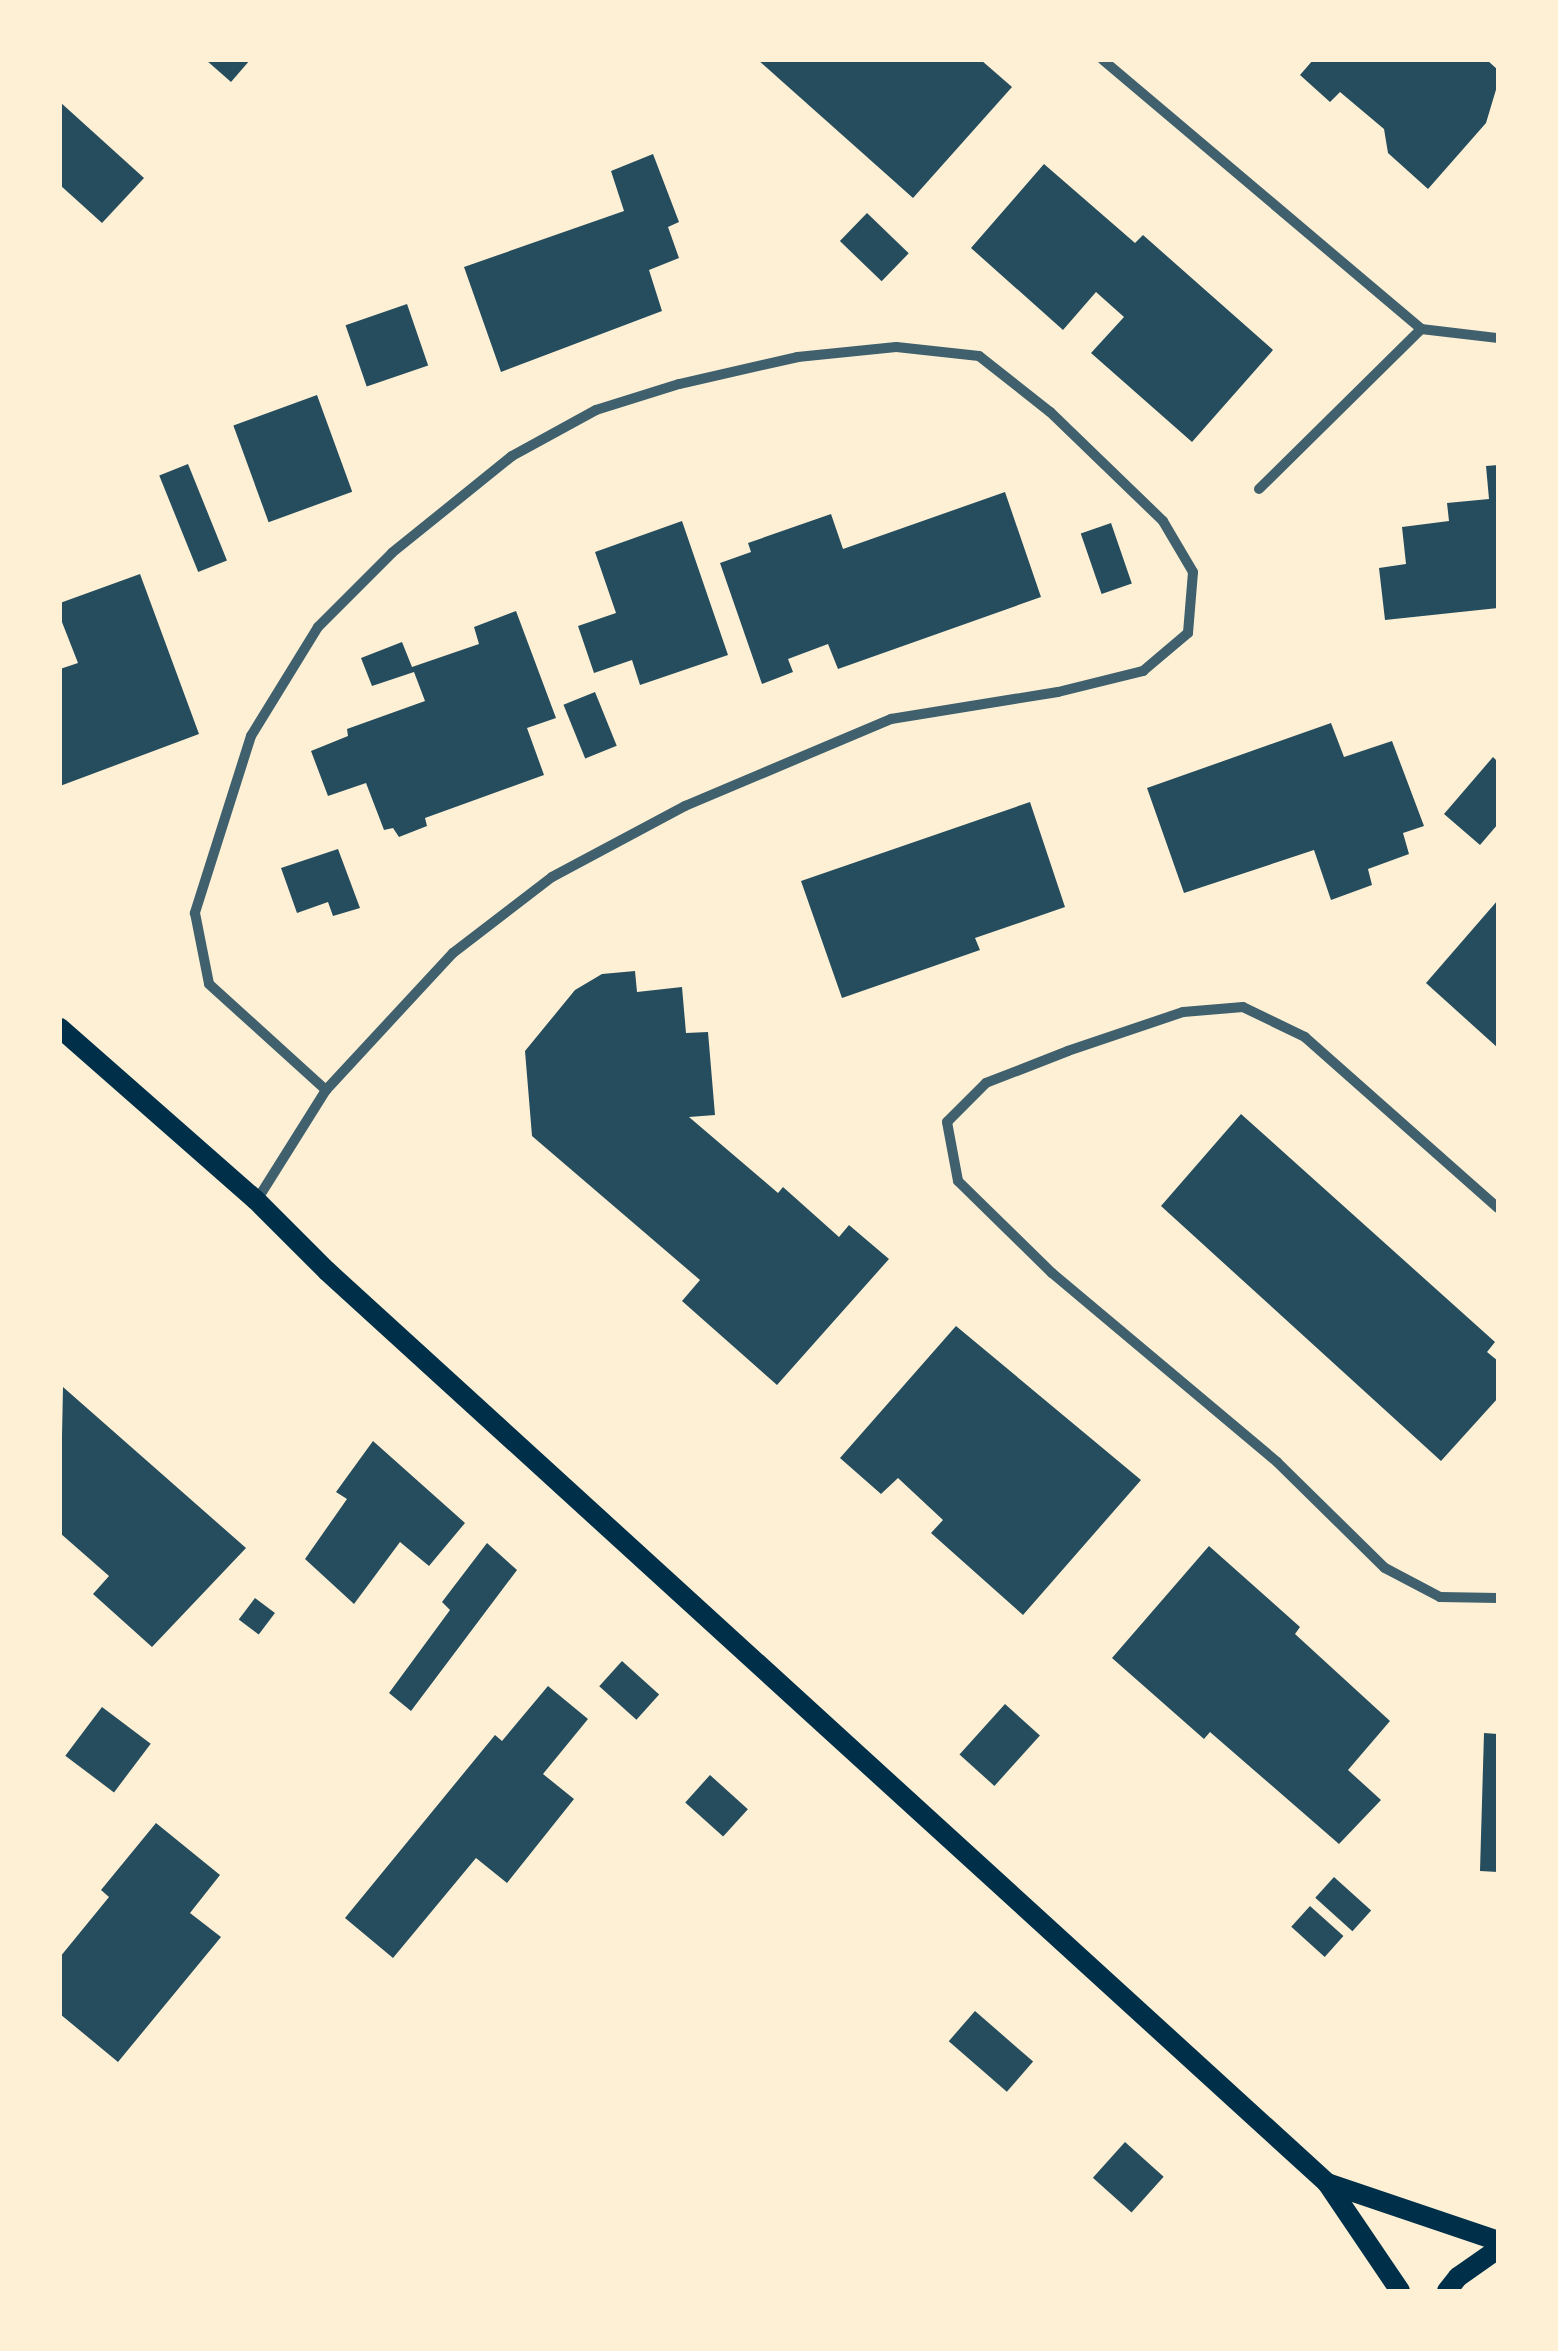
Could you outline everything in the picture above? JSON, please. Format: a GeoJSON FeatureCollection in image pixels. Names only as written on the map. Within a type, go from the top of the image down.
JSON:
{"type":"FeatureCollection","features":[{"type":"Feature","properties":{"kind":"main road"},"geometry":{"type":"LineString","coordinates":[[60,1028],[256,1200],[342,1284],[1327,2183],[1400,2291]]}},
{"type":"Feature","properties":{"kind":"main road"},"geometry":{"type":"LineString","coordinates":[[1327,2183],[1498,2245]]}},
{"type":"Feature","properties":{"kind":"main road"},"geometry":{"type":"LineString","coordinates":[[1448,2291],[1458,2277],[1498,2245]]}},
{"type":"Feature","properties":{"kind":"street"},"geometry":{"type":"LineString","coordinates":[[1102,60],[1422,329],[1498,338]]}},
{"type":"Feature","properties":{"kind":"street"},"geometry":{"type":"LineString","coordinates":[[1258,489],[1422,329]]}},
{"type":"Feature","properties":{"kind":"street"},"geometry":{"type":"LineString","coordinates":[[256,1200],[326,1090],[453,952],[552,876],[685,806],[891,719],[1058,692],[1144,671],[1188,632],[1193,572],[1163,521],[1050,412],[979,356],[896,348],[798,356],[679,384],[596,410],[512,456],[392,552],[318,627],[251,736],[195,913],[210,984],[326,1090]]}},
{"type":"Feature","properties":{"kind":"street"},"geometry":{"type":"LineString","coordinates":[[1498,1208],[1305,1037],[1243,1007],[1183,1012],[1068,1051],[986,1083],[947,1122],[958,1181],[1052,1272],[1277,1462],[1385,1568],[1440,1596],[1498,1598]]}},
{"type":"Feature","properties":{"kind":"building"},"geometry":{"type":"Polygon","coordinates":[[[206,60],[250,60],[231,82],[206,60]]]}},
{"type":"Feature","properties":{"kind":"building"},"geometry":{"type":"Polygon","coordinates":[[[758,60],[981,60],[1012,87],[913,198],[758,60]]]}},
{"type":"Feature","properties":{"kind":"building"},"geometry":{"type":"Polygon","coordinates":[[[1313,60],[1487,60],[1498,70],[1498,83],[1486,123],[1428,189],[1388,153],[1384,129],[1340,92],[1330,102],[1300,75],[1313,60]]]}},
{"type":"Feature","properties":{"kind":"building"},"geometry":{"type":"Polygon","coordinates":[[[60,102],[144,178],[102,223],[60,185],[60,102]]]}},
{"type":"Feature","properties":{"kind":"building"},"geometry":{"type":"Polygon","coordinates":[[[653,154],[679,222],[668,227],[679,258],[649,270],[662,311],[501,372],[464,267],[624,211],[611,171],[653,154]]]}},
{"type":"Feature","properties":{"kind":"building"},"geometry":{"type":"Polygon","coordinates":[[[1044,164],[1135,243],[1143,235],[1273,350],[1192,442],[1091,353],[1124,317],[1096,292],[1063,330],[971,248],[1044,164]]]}},
{"type":"Feature","properties":{"kind":"building"},"geometry":{"type":"Polygon","coordinates":[[[867,213],[909,253],[882,281],[840,241],[867,213]]]}},
{"type":"Feature","properties":{"kind":"building"},"geometry":{"type":"Polygon","coordinates":[[[407,304],[428,365],[367,387],[346,325],[407,304]]]}},
{"type":"Feature","properties":{"kind":"building"},"geometry":{"type":"Polygon","coordinates":[[[317,395],[352,492],[269,522],[233,425],[317,395]]]}},
{"type":"Feature","properties":{"kind":"building"},"geometry":{"type":"Polygon","coordinates":[[[188,464],[227,560],[198,572],[159,476],[188,464]]]}},
{"type":"Feature","properties":{"kind":"building"},"geometry":{"type":"Polygon","coordinates":[[[1498,465],[1498,608],[1385,620],[1379,568],[1406,564],[1402,527],[1449,521],[1447,503],[1489,499],[1486,466],[1498,465]]]}},
{"type":"Feature","properties":{"kind":"building"},"geometry":{"type":"Polygon","coordinates":[[[1005,492],[1041,597],[838,669],[828,644],[788,659],[793,672],[762,684],[720,563],[751,552],[748,543],[831,514],[843,549],[1005,492]]]}},
{"type":"Feature","properties":{"kind":"building"},"geometry":{"type":"Polygon","coordinates":[[[682,521],[728,655],[640,685],[632,660],[594,673],[578,626],[616,613],[595,552],[682,521]]]}},
{"type":"Feature","properties":{"kind":"building"},"geometry":{"type":"Polygon","coordinates":[[[1111,523],[1132,584],[1102,594],[1081,533],[1111,523]]]}},
{"type":"Feature","properties":{"kind":"building"},"geometry":{"type":"Polygon","coordinates":[[[140,574],[199,734],[60,786],[60,669],[78,663],[60,617],[60,603],[140,574]]]}},
{"type":"Feature","properties":{"kind":"building"},"geometry":{"type":"Polygon","coordinates":[[[516,611],[556,718],[527,728],[544,775],[425,818],[427,826],[399,837],[393,828],[384,830],[366,783],[328,796],[311,751],[348,736],[347,729],[425,701],[414,672],[372,686],[361,658],[402,642],[412,667],[479,644],[474,627],[516,611]]]}},
{"type":"Feature","properties":{"kind":"building"},"geometry":{"type":"Polygon","coordinates":[[[595,692],[617,746],[585,759],[563,705],[595,692]]]}},
{"type":"Feature","properties":{"kind":"building"},"geometry":{"type":"Polygon","coordinates":[[[1331,723],[1344,757],[1392,741],[1424,826],[1403,833],[1409,854],[1368,869],[1372,885],[1331,900],[1314,850],[1184,893],[1147,788],[1331,723]]]}},
{"type":"Feature","properties":{"kind":"building"},"geometry":{"type":"Polygon","coordinates":[[[1493,757],[1498,762],[1498,824],[1480,845],[1444,814],[1493,757]]]}},
{"type":"Feature","properties":{"kind":"building"},"geometry":{"type":"Polygon","coordinates":[[[1030,802],[1065,907],[975,938],[980,950],[842,998],[801,881],[1030,802]]]}},
{"type":"Feature","properties":{"kind":"building"},"geometry":{"type":"Polygon","coordinates":[[[338,849],[360,908],[333,916],[328,902],[297,913],[281,868],[338,849]]]}},
{"type":"Feature","properties":{"kind":"building"},"geometry":{"type":"Polygon","coordinates":[[[1498,900],[1498,1048],[1426,983],[1498,900]]]}},
{"type":"Feature","properties":{"kind":"building"},"geometry":{"type":"Polygon","coordinates":[[[635,971],[637,992],[682,987],[686,1033],[708,1032],[715,1115],[689,1117],[778,1193],[783,1187],[839,1237],[849,1225],[889,1259],[777,1385],[682,1301],[700,1280],[532,1136],[525,1051],[575,990],[602,974],[635,971]]]}},
{"type":"Feature","properties":{"kind":"building"},"geometry":{"type":"Polygon","coordinates":[[[1241,1114],[1495,1342],[1487,1352],[1498,1361],[1498,1398],[1441,1461],[1161,1206],[1241,1114]]]}},
{"type":"Feature","properties":{"kind":"building"},"geometry":{"type":"Polygon","coordinates":[[[956,1326],[1141,1480],[1023,1615],[931,1533],[943,1520],[898,1478],[881,1494],[840,1458],[956,1326]]]}},
{"type":"Feature","properties":{"kind":"building"},"geometry":{"type":"Polygon","coordinates":[[[63,1387],[246,1548],[152,1647],[93,1594],[109,1576],[60,1533],[63,1387]]]}},
{"type":"Feature","properties":{"kind":"building"},"geometry":{"type":"Polygon","coordinates":[[[373,1441],[465,1523],[429,1566],[400,1542],[354,1604],[305,1559],[347,1499],[336,1492],[373,1441]]]}},
{"type":"Feature","properties":{"kind":"building"},"geometry":{"type":"Polygon","coordinates":[[[487,1543],[517,1570],[411,1711],[389,1693],[450,1610],[442,1602],[487,1543]]]}},
{"type":"Feature","properties":{"kind":"building"},"geometry":{"type":"Polygon","coordinates":[[[1209,1546],[1300,1627],[1295,1634],[1390,1721],[1348,1770],[1381,1800],[1339,1844],[1210,1732],[1204,1739],[1112,1658],[1209,1546]]]}},
{"type":"Feature","properties":{"kind":"building"},"geometry":{"type":"Polygon","coordinates":[[[255,1598],[275,1613],[259,1635],[239,1620],[255,1598]]]}},
{"type":"Feature","properties":{"kind":"building"},"geometry":{"type":"Polygon","coordinates":[[[622,1661],[659,1694],[636,1720],[599,1686],[622,1661]]]}},
{"type":"Feature","properties":{"kind":"building"},"geometry":{"type":"Polygon","coordinates":[[[548,1686],[588,1719],[543,1774],[574,1799],[507,1883],[476,1858],[393,1958],[345,1918],[495,1735],[502,1741],[548,1686]]]}},
{"type":"Feature","properties":{"kind":"building"},"geometry":{"type":"Polygon","coordinates":[[[1005,1704],[1040,1735],[994,1786],[959,1755],[1005,1704]]]}},
{"type":"Feature","properties":{"kind":"building"},"geometry":{"type":"Polygon","coordinates":[[[102,1707],[151,1744],[114,1792],[65,1756],[102,1707]]]}},
{"type":"Feature","properties":{"kind":"building"},"geometry":{"type":"Polygon","coordinates":[[[1484,1733],[1498,1734],[1498,1872],[1480,1871],[1484,1733]]]}},
{"type":"Feature","properties":{"kind":"building"},"geometry":{"type":"Polygon","coordinates":[[[710,1775],[748,1809],[723,1837],[685,1802],[710,1775]]]}},
{"type":"Feature","properties":{"kind":"building"},"geometry":{"type":"Polygon","coordinates":[[[156,1823],[220,1875],[190,1913],[221,1937],[118,2062],[60,2014],[60,1957],[109,1897],[101,1890],[156,1823]]]}},
{"type":"Feature","properties":{"kind":"building"},"geometry":{"type":"Polygon","coordinates":[[[1334,1877],[1371,1910],[1352,1931],[1315,1898],[1334,1877]]]}},
{"type":"Feature","properties":{"kind":"building"},"geometry":{"type":"Polygon","coordinates":[[[1310,1906],[1343,1936],[1325,1957],[1291,1927],[1310,1906]]]}},
{"type":"Feature","properties":{"kind":"building"},"geometry":{"type":"Polygon","coordinates":[[[975,2011],[1033,2062],[1007,2092],[949,2041],[975,2011]]]}},
{"type":"Feature","properties":{"kind":"building"},"geometry":{"type":"Polygon","coordinates":[[[1125,2142],[1164,2177],[1132,2212],[1093,2178],[1125,2142]]]}}]}
